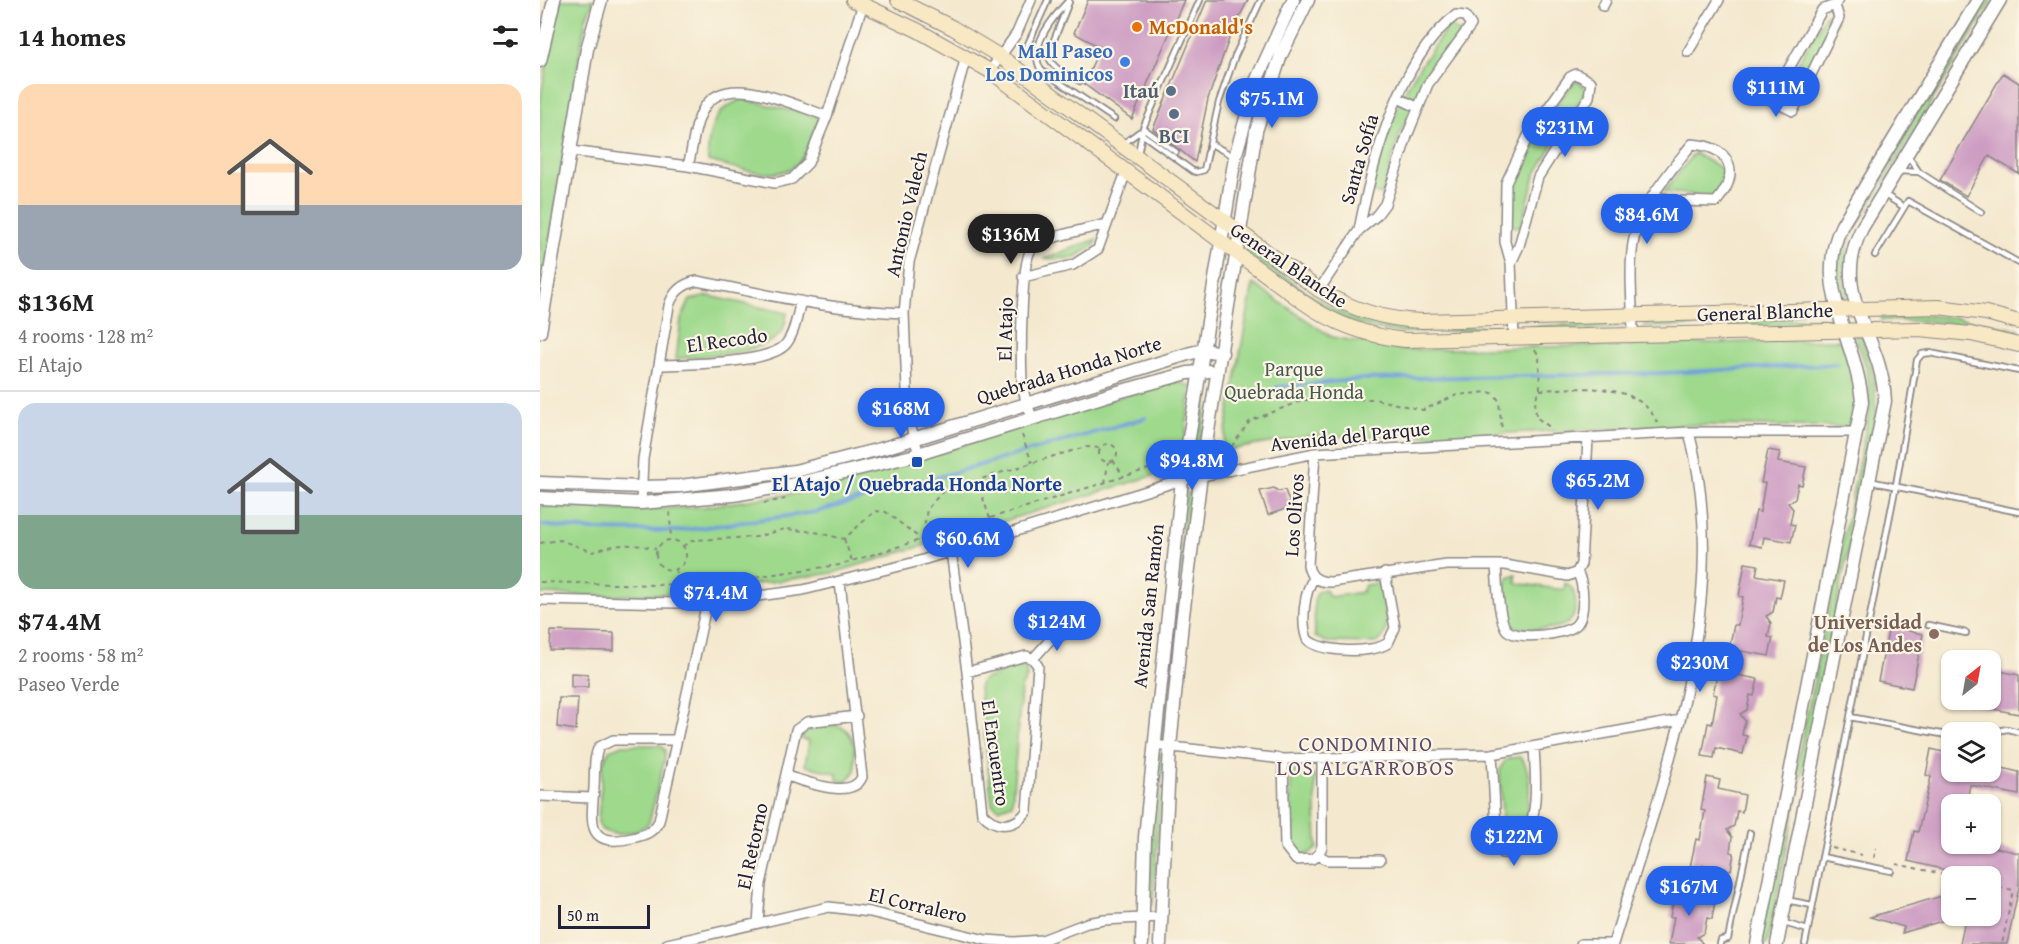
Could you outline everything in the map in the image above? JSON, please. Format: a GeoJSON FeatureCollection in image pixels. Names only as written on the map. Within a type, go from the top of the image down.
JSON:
{"type":"FeatureCollection","features":[{"type":"Feature","properties":{"kind":"main road","name":"General Blanche"},"geometry":{"type":"LineString","coordinates":[[898,0],[1038,75],[1137,157],[1319,290],[1350,307],[1397,320],[1514,319],[1938,307],[1986,313],[2019,322]]}},
{"type":"Feature","properties":{"kind":"main road","name":"General Blanche"},"geometry":{"type":"LineString","coordinates":[[858,2],[990,71],[1316,311],[1359,331],[1405,340],[1866,329],[1945,330],[2019,345]]}},
{"type":"Feature","properties":{"kind":"street"},"geometry":{"type":"LineString","coordinates":[[540,61],[554,0]]}},
{"type":"Feature","properties":{"kind":"street"},"geometry":{"type":"LineString","coordinates":[[540,332],[587,49],[601,0]]}},
{"type":"Feature","properties":{"kind":"street"},"geometry":{"type":"LineString","coordinates":[[990,71],[1017,33],[1031,0]]}},
{"type":"Feature","properties":{"kind":"street","name":"Avenida San Ramón"},"geometry":{"type":"LineString","coordinates":[[1142,944],[1145,837],[1182,480],[1235,157],[1257,79],[1293,0]]}},
{"type":"Feature","properties":{"kind":"street","name":"Avenida San Ramón"},"geometry":{"type":"LineString","coordinates":[[1160,944],[1170,747],[1182,623],[1207,474],[1218,372],[1261,114],[1281,55],[1308,0]]}},
{"type":"Feature","properties":{"kind":"street"},"geometry":{"type":"LineString","coordinates":[[1688,52],[1719,0]]}},
{"type":"Feature","properties":{"kind":"street"},"geometry":{"type":"LineString","coordinates":[[1756,944],[1862,402],[1860,384],[1836,310],[1830,268],[1837,236],[1978,0]]}},
{"type":"Feature","properties":{"kind":"street"},"geometry":{"type":"LineString","coordinates":[[1777,944],[1885,401],[1881,371],[1850,284],[1850,259],[1859,233],[2000,0]]}},
{"type":"Feature","properties":{"kind":"street"},"geometry":{"type":"LineString","coordinates":[[571,151],[688,166],[760,181],[784,182],[799,174],[808,163],[827,116],[858,2]]}},
{"type":"Feature","properties":{"kind":"street"},"geometry":{"type":"LineString","coordinates":[[1837,2],[1839,18],[1793,111],[1771,100],[1821,10],[1837,2]]}},
{"type":"Feature","properties":{"kind":"street","name":"Santa Sofía"},"geometry":{"type":"LineString","coordinates":[[1319,290],[1359,230],[1376,216],[1385,204],[1417,107],[1428,84],[1471,25],[1465,16],[1456,15],[1450,20],[1427,49],[1398,98],[1378,148],[1359,230]]}},
{"type":"Feature","properties":{"kind":"street","name":"Antonio Valech"},"geometry":{"type":"LineString","coordinates":[[919,454],[908,417],[904,313],[909,262],[966,57]]}},
{"type":"Feature","properties":{"kind":"street"},"geometry":{"type":"LineString","coordinates":[[1511,263],[1519,246],[1538,177],[1589,97],[1591,82],[1576,74],[1570,77],[1528,136],[1506,183],[1505,242],[1511,263],[1514,339]]}},
{"type":"Feature","properties":{"kind":"street"},"geometry":{"type":"LineString","coordinates":[[688,166],[703,109],[713,98],[726,91],[747,91],[827,116]]}},
{"type":"Feature","properties":{"kind":"street","name":"Santa Sofía"},"geometry":{"type":"LineString","coordinates":[[1398,98],[1417,107]]}},
{"type":"Feature","properties":{"kind":"street"},"geometry":{"type":"LineString","coordinates":[[1633,336],[1632,251],[1638,226],[1653,196],[1692,144],[1703,145],[1715,150],[1731,165],[1732,174],[1725,192],[1716,202],[1678,201],[1653,196]]}},
{"type":"Feature","properties":{"kind":"street","name":"El Atajo"},"geometry":{"type":"LineString","coordinates":[[1023,277],[1073,265],[1098,249],[1125,172]]}},
{"type":"Feature","properties":{"kind":"street","name":"El Atajo"},"geometry":{"type":"LineString","coordinates":[[1032,417],[1026,403],[1022,381],[1023,277],[1028,254],[1040,242],[1106,224]]}},
{"type":"Feature","properties":{"kind":"street","name":"El Recodo"},"geometry":{"type":"LineString","coordinates":[[641,503],[643,459],[670,301],[683,286],[697,282],[801,301],[904,313]]}},
{"type":"Feature","properties":{"kind":"street","name":"El Recodo"},"geometry":{"type":"LineString","coordinates":[[660,365],[714,363],[774,353],[784,346],[791,336],[801,301]]}},
{"type":"Feature","properties":{"kind":"street","name":"Quebrada Honda Norte"},"geometry":{"type":"LineString","coordinates":[[540,483],[642,487],[718,483],[795,471],[855,457],[1203,350],[1222,353]]}},
{"type":"Feature","properties":{"kind":"street","name":"Quebrada Honda Norte"},"geometry":{"type":"LineString","coordinates":[[540,498],[641,503],[733,495],[786,486],[919,454],[1032,417],[1201,371],[1218,372]]}},
{"type":"Feature","properties":{"kind":"street"},"geometry":{"type":"LineString","coordinates":[[1581,944],[1613,944],[1680,720],[1692,669],[1703,600],[1702,520],[1689,432]]}},
{"type":"Feature","properties":{"kind":"street","name":"Avenida del Parque"},"geometry":{"type":"LineString","coordinates":[[540,600],[643,603],[706,601],[765,595],[840,582],[951,551],[1182,480],[1315,453],[1689,432],[1857,432]]}},
{"type":"Feature","properties":{"kind":"street"},"geometry":{"type":"LineString","coordinates":[[1496,565],[1503,623],[1511,634],[1526,637],[1570,629],[1576,625],[1580,616],[1581,603],[1581,584],[1577,572],[1582,561],[1588,439]]}},
{"type":"Feature","properties":{"kind":"street","name":"Los Olivos"},"geometry":{"type":"LineString","coordinates":[[1315,453],[1308,565],[1314,578],[1307,593],[1304,630],[1307,639],[1323,649],[1376,649],[1388,643],[1395,628],[1385,573]]}},
{"type":"Feature","properties":{"kind":"street","name":"El Encuentro"},"geometry":{"type":"LineString","coordinates":[[951,551],[982,813],[995,823],[1007,825],[1019,820],[1027,811],[1038,670],[1033,659]]}},
{"type":"Feature","properties":{"kind":"street","name":"Los Olivos"},"geometry":{"type":"LineString","coordinates":[[1314,578],[1331,582],[1430,567],[1496,565],[1563,576],[1577,572]]}},
{"type":"Feature","properties":{"kind":"street"},"geometry":{"type":"LineString","coordinates":[[786,776],[845,790],[857,786],[863,774],[840,582]]}},
{"type":"Feature","properties":{"kind":"street"},"geometry":{"type":"LineString","coordinates":[[677,740],[604,742],[597,753],[592,825],[603,839],[618,841],[651,832],[658,824],[662,813],[706,601]]}},
{"type":"Feature","properties":{"kind":"street"},"geometry":{"type":"LineString","coordinates":[[967,672],[1026,656],[1033,659],[1049,641],[1070,631]]}},
{"type":"Feature","properties":{"kind":"street","name":"El Retorno"},"geometry":{"type":"LineString","coordinates":[[758,923],[761,884],[795,733],[800,726],[810,721],[857,717]]}},
{"type":"Feature","properties":{"kind":"street"},"geometry":{"type":"LineString","coordinates":[[1153,746],[1283,759],[1322,760],[1492,754],[1680,720]]}},
{"type":"Feature","properties":{"kind":"street"},"geometry":{"type":"LineString","coordinates":[[1492,754],[1497,846],[1502,853],[1512,853],[1526,839],[1533,811],[1536,781],[1534,748]]}},
{"type":"Feature","properties":{"kind":"street"},"geometry":{"type":"LineString","coordinates":[[1283,759],[1285,846],[1296,860],[1312,859],[1318,855],[1322,847],[1322,760]]}},
{"type":"Feature","properties":{"kind":"street"},"geometry":{"type":"LineString","coordinates":[[540,796],[593,798]]}},
{"type":"Feature","properties":{"kind":"street"},"geometry":{"type":"LineString","coordinates":[[1318,855],[1327,860],[1380,860]]}},
{"type":"Feature","properties":{"kind":"street","name":"El Corralero"},"geometry":{"type":"LineString","coordinates":[[667,944],[810,910],[846,908],[985,942],[1029,942],[1054,936],[1087,923],[1161,917]]}},
{"type":"Feature","properties":{"kind":"lane"},"geometry":{"type":"LineString","coordinates":[[1023,55],[1048,0]]}},
{"type":"Feature","properties":{"kind":"lane"},"geometry":{"type":"LineString","coordinates":[[1069,0],[1048,50],[1051,63],[1080,81]]}},
{"type":"Feature","properties":{"kind":"lane"},"geometry":{"type":"LineString","coordinates":[[1069,0],[1052,18],[1039,46],[1036,56],[1038,75],[1062,84],[1114,119]]}},
{"type":"Feature","properties":{"kind":"lane"},"geometry":{"type":"LineString","coordinates":[[1137,157],[1142,132],[1200,0]]}},
{"type":"Feature","properties":{"kind":"lane"},"geometry":{"type":"LineString","coordinates":[[1142,132],[1197,172],[1206,166],[1219,102],[1235,56],[1261,0]]}},
{"type":"Feature","properties":{"kind":"lane"},"geometry":{"type":"LineString","coordinates":[[1062,84],[1067,75]]}},
{"type":"Feature","properties":{"kind":"lane"},"geometry":{"type":"LineString","coordinates":[[1121,145],[1142,132]]}},
{"type":"Feature","properties":{"kind":"lane"},"geometry":{"type":"LineString","coordinates":[[1142,132],[1176,152]]}},
{"type":"Feature","properties":{"kind":"lane"},"geometry":{"type":"LineString","coordinates":[[1211,144],[1235,157]]}},
{"type":"Feature","properties":{"kind":"lane"},"geometry":{"type":"LineString","coordinates":[[1906,154],[1919,172],[1981,212]]}},
{"type":"Feature","properties":{"kind":"lane"},"geometry":{"type":"LineString","coordinates":[[1896,171],[1919,172]]}},
{"type":"Feature","properties":{"kind":"lane"},"geometry":{"type":"LineString","coordinates":[[1883,194],[1904,207]]}},
{"type":"Feature","properties":{"kind":"lane"},"geometry":{"type":"LineString","coordinates":[[1875,255],[1908,201],[2019,263]]}},
{"type":"Feature","properties":{"kind":"lane"},"geometry":{"type":"LineString","coordinates":[[1805,944],[1896,485],[1917,360],[1922,354],[1956,356],[2019,371]]}},
{"type":"Feature","properties":{"kind":"lane"},"geometry":{"type":"LineString","coordinates":[[1869,481],[2019,512]]}},
{"type":"Feature","properties":{"kind":"lane"},"geometry":{"type":"LineString","coordinates":[[1928,625],[1966,633]]}},
{"type":"Feature","properties":{"kind":"lane"},"geometry":{"type":"LineString","coordinates":[[1850,717],[1941,734]]}},
{"type":"Feature","properties":{"kind":"lane"},"geometry":{"type":"LineString","coordinates":[[2001,730],[2008,729],[2019,732]]}},
{"type":"Feature","properties":{"kind":"lane"},"geometry":{"type":"LineString","coordinates":[[1720,944],[1721,940],[1728,939],[1750,833]]}},
{"type":"Feature","properties":{"kind":"lane"},"geometry":{"type":"LineString","coordinates":[[1822,857],[1891,871]]}},
{"type":"Feature","properties":{"kind":"lane"},"geometry":{"type":"LineString","coordinates":[[1786,900],[1812,905]]}},
{"type":"Feature","properties":{"kind":"lane"},"geometry":{"type":"LineString","coordinates":[[1781,923],[1808,930]]}},
{"type":"Feature","properties":{"kind":"path"},"geometry":{"type":"LineString","coordinates":[[1539,368],[1540,390],[1535,399],[1536,417],[1552,429],[1553,441]]}},
{"type":"Feature","properties":{"kind":"path"},"geometry":{"type":"LineString","coordinates":[[1540,390],[1575,388],[1621,393],[1635,398],[1646,406],[1657,422],[1660,434]]}},
{"type":"Feature","properties":{"kind":"path"},"geometry":{"type":"LineString","coordinates":[[1207,474],[1250,421],[1303,400],[1374,399],[1423,411],[1457,394],[1488,392],[1495,394],[1499,401],[1503,443]]}},
{"type":"Feature","properties":{"kind":"path"},"geometry":{"type":"LineString","coordinates":[[1020,430],[1032,463]]}},
{"type":"Feature","properties":{"kind":"path"},"geometry":{"type":"LineString","coordinates":[[922,540],[927,509],[943,491],[1086,447],[1100,448],[1105,444],[1114,447],[1117,452],[1113,460],[1108,462]]}},
{"type":"Feature","properties":{"kind":"path"},"geometry":{"type":"LineString","coordinates":[[1100,448],[1100,457],[1108,462]]}},
{"type":"Feature","properties":{"kind":"path"},"geometry":{"type":"LineString","coordinates":[[1113,460],[1124,477]]}},
{"type":"Feature","properties":{"kind":"path"},"geometry":{"type":"LineString","coordinates":[[540,582],[685,584],[784,573],[852,561],[1179,460]]}},
{"type":"Feature","properties":{"kind":"path"},"geometry":{"type":"LineString","coordinates":[[1105,483],[1108,462]]}},
{"type":"Feature","properties":{"kind":"path"},"geometry":{"type":"LineString","coordinates":[[977,480],[990,519]]}},
{"type":"Feature","properties":{"kind":"path"},"geometry":{"type":"LineString","coordinates":[[844,539],[875,511],[886,512],[922,540]]}},
{"type":"Feature","properties":{"kind":"path"},"geometry":{"type":"LineString","coordinates":[[670,512],[671,539]]}},
{"type":"Feature","properties":{"kind":"path"},"geometry":{"type":"LineString","coordinates":[[683,546],[693,540],[756,537],[785,529],[815,532],[844,539]]}},
{"type":"Feature","properties":{"kind":"path"},"geometry":{"type":"LineString","coordinates":[[671,539],[683,546],[686,560],[675,570],[663,569],[659,565],[656,558],[657,549],[664,541],[671,539]]}},
{"type":"Feature","properties":{"kind":"path"},"geometry":{"type":"LineString","coordinates":[[844,539],[852,561]]}},
{"type":"Feature","properties":{"kind":"path"},"geometry":{"type":"LineString","coordinates":[[540,543],[560,540],[593,552],[620,545],[639,544],[657,549]]}},
{"type":"Feature","properties":{"kind":"path"},"geometry":{"type":"LineString","coordinates":[[675,570],[685,584]]}},
{"type":"Feature","properties":{"kind":"path"},"geometry":{"type":"LineString","coordinates":[[1874,858],[1876,848]]}},
{"type":"Feature","properties":{"kind":"path"},"geometry":{"type":"LineString","coordinates":[[2001,887],[2013,890],[2002,944]]}},
{"type":"Feature","properties":{"kind":"green space"},"geometry":{"type":"Polygon","coordinates":[[[559,0],[594,0],[586,18],[540,303],[540,99],[559,0]]]}},
{"type":"Feature","properties":{"kind":"green space"},"geometry":{"type":"Polygon","coordinates":[[[1984,0],[1992,0],[1849,240],[1843,274],[1849,303],[1842,303],[1836,276],[1843,239],[1984,0]]]}},
{"type":"Feature","properties":{"kind":"green space"},"geometry":{"type":"Polygon","coordinates":[[[1826,14],[1837,21],[1791,102],[1779,96],[1826,14]]]}},
{"type":"Feature","properties":{"kind":"green space"},"geometry":{"type":"Polygon","coordinates":[[[1449,25],[1461,34],[1424,84],[1400,133],[1382,195],[1372,192],[1375,167],[1400,102],[1416,72],[1449,25]]]}},
{"type":"Feature","properties":{"kind":"green space"},"geometry":{"type":"Polygon","coordinates":[[[1576,80],[1587,89],[1535,175],[1521,227],[1511,226],[1509,208],[1512,189],[1519,169],[1540,129],[1576,80]]]}},
{"type":"Feature","properties":{"kind":"green space"},"geometry":{"type":"Polygon","coordinates":[[[743,99],[819,117],[803,156],[795,166],[784,171],[759,173],[708,161],[709,140],[714,122],[725,109],[743,99]]]}},
{"type":"Feature","properties":{"kind":"green space"},"geometry":{"type":"Polygon","coordinates":[[[1694,153],[1719,167],[1727,175],[1719,197],[1664,192],[1694,153]]]}},
{"type":"Feature","properties":{"kind":"green space"},"geometry":{"type":"Polygon","coordinates":[[[1097,239],[1095,245],[1074,258],[1043,259],[1097,239]]]}},
{"type":"Feature","properties":{"kind":"green space"},"geometry":{"type":"Polygon","coordinates":[[[1249,249],[1329,306],[1358,319],[1393,327],[1500,326],[1503,330],[1398,332],[1372,328],[1346,320],[1307,297],[1244,252],[1249,249]]]}},
{"type":"Feature","properties":{"kind":"green space","name":"Parque Quebrada Honda"},"geometry":{"type":"Polygon","coordinates":[[[1253,284],[1332,337],[1404,350],[1839,340],[1855,361],[1857,427],[1689,425],[1439,436],[1309,436],[1222,451],[1253,284]]]}},
{"type":"Feature","properties":{"kind":"green space"},"geometry":{"type":"Polygon","coordinates":[[[709,296],[787,313],[784,327],[779,335],[759,347],[676,359],[681,320],[690,300],[709,296]]]}},
{"type":"Feature","properties":{"kind":"green space"},"geometry":{"type":"Polygon","coordinates":[[[1880,314],[1952,317],[2019,330],[2019,336],[1947,322],[1882,320],[1880,314]]]}},
{"type":"Feature","properties":{"kind":"green space"},"geometry":{"type":"Polygon","coordinates":[[[1822,318],[1823,324],[1644,327],[1646,322],[1822,318]]]}},
{"type":"Feature","properties":{"kind":"green space"},"geometry":{"type":"Polygon","coordinates":[[[1622,322],[1625,324],[1623,328],[1533,332],[1529,331],[1528,327],[1622,322]]]}},
{"type":"Feature","properties":{"kind":"green space"},"geometry":{"type":"Polygon","coordinates":[[[1855,335],[1861,335],[1874,376],[1876,414],[1767,944],[1760,944],[1870,408],[1868,373],[1855,335]]]}},
{"type":"Feature","properties":{"kind":"green space","name":"Parque Quebrada Honda"},"geometry":{"type":"Polygon","coordinates":[[[1173,381],[1191,386],[1182,467],[833,573],[703,592],[611,596],[540,594],[540,506],[621,510],[702,507],[817,490],[1173,381]]]}},
{"type":"Feature","properties":{"kind":"green space"},"geometry":{"type":"Polygon","coordinates":[[[1206,384],[1209,387],[1199,456],[1196,461],[1193,461],[1206,384]]]}},
{"type":"Feature","properties":{"kind":"green space"},"geometry":{"type":"Polygon","coordinates":[[[1189,493],[1192,496],[1177,605],[1164,738],[1160,740],[1186,495],[1189,493]]]}},
{"type":"Feature","properties":{"kind":"green space"},"geometry":{"type":"Polygon","coordinates":[[[1516,574],[1516,583],[1564,590],[1565,583],[1569,585],[1574,594],[1576,606],[1570,621],[1559,626],[1541,629],[1523,629],[1511,625],[1505,587],[1508,577],[1516,574]]]}},
{"type":"Feature","properties":{"kind":"green space"},"geometry":{"type":"Polygon","coordinates":[[[1380,583],[1386,616],[1382,639],[1376,643],[1327,642],[1315,637],[1314,600],[1318,591],[1325,589],[1330,597],[1362,592],[1365,585],[1380,583]]]}},
{"type":"Feature","properties":{"kind":"green space"},"geometry":{"type":"Polygon","coordinates":[[[1018,666],[1026,670],[1027,677],[1021,688],[1012,804],[999,809],[992,804],[979,688],[982,680],[1018,666]]]}},
{"type":"Feature","properties":{"kind":"green space"},"geometry":{"type":"Polygon","coordinates":[[[834,725],[847,731],[853,742],[855,771],[846,782],[837,781],[837,773],[805,766],[809,741],[801,739],[804,734],[815,727],[834,725]]]}},
{"type":"Feature","properties":{"kind":"green space"},"geometry":{"type":"Polygon","coordinates":[[[623,745],[660,745],[665,750],[665,758],[649,823],[638,830],[619,834],[601,829],[598,822],[603,764],[609,750],[623,745]]]}},
{"type":"Feature","properties":{"kind":"green space"},"geometry":{"type":"Polygon","coordinates":[[[1158,753],[1163,756],[1153,903],[1149,895],[1158,753]]]}},
{"type":"Feature","properties":{"kind":"green space","name":"CONDOMINIO LOS ALGARROBOS"},"geometry":{"type":"Polygon","coordinates":[[[1520,757],[1528,775],[1529,801],[1524,826],[1516,846],[1508,848],[1503,841],[1500,771],[1507,760],[1520,757]]]}},
{"type":"Feature","properties":{"kind":"green space","name":"CONDOMINIO LOS ALGARROBOS"},"geometry":{"type":"Polygon","coordinates":[[[1297,767],[1304,767],[1315,777],[1317,848],[1303,855],[1289,847],[1291,775],[1297,767]]]}},
{"type":"Feature","properties":{"kind":"building","name":"Mall Paseo Los Dominicos"},"geometry":{"type":"Polygon","coordinates":[[[1088,0],[1184,0],[1132,119],[1084,84],[1100,47],[1074,33],[1088,0]]]}},
{"type":"Feature","properties":{"kind":"building"},"geometry":{"type":"Polygon","coordinates":[[[1207,0],[1248,0],[1231,33],[1208,99],[1195,162],[1153,129],[1207,0]]]}},
{"type":"Feature","properties":{"kind":"building"},"geometry":{"type":"Polygon","coordinates":[[[2003,73],[2019,83],[2019,174],[1989,156],[1966,196],[1940,180],[2003,73]]]}},
{"type":"Feature","properties":{"kind":"building"},"geometry":{"type":"Polygon","coordinates":[[[1768,450],[1780,452],[1778,462],[1806,467],[1802,485],[1798,484],[1795,499],[1788,503],[1793,509],[1790,524],[1795,525],[1791,542],[1764,537],[1762,547],[1749,544],[1756,511],[1760,512],[1765,483],[1761,483],[1768,450]]]}},
{"type":"Feature","properties":{"kind":"building"},"geometry":{"type":"Polygon","coordinates":[[[1274,488],[1278,491],[1285,490],[1291,507],[1268,515],[1260,491],[1274,488]]]}},
{"type":"Feature","properties":{"kind":"building"},"geometry":{"type":"Polygon","coordinates":[[[1745,563],[1758,565],[1756,575],[1784,580],[1780,598],[1776,597],[1773,612],[1766,616],[1771,623],[1768,637],[1773,638],[1769,656],[1742,651],[1737,675],[1758,679],[1754,696],[1750,695],[1747,710],[1740,714],[1745,721],[1742,735],[1747,736],[1743,754],[1716,748],[1714,758],[1702,756],[1708,723],[1712,724],[1717,695],[1713,694],[1720,661],[1726,662],[1734,625],[1738,625],[1743,597],[1739,596],[1745,563]]]}},
{"type":"Feature","properties":{"kind":"building"},"geometry":{"type":"Polygon","coordinates":[[[1889,627],[1923,634],[1912,688],[1878,681],[1889,627]]]}},
{"type":"Feature","properties":{"kind":"building"},"geometry":{"type":"Polygon","coordinates":[[[551,631],[614,633],[614,651],[550,650],[551,631]]]}},
{"type":"Feature","properties":{"kind":"building"},"geometry":{"type":"Polygon","coordinates":[[[2001,671],[2019,675],[2019,714],[1998,710],[2001,710],[2001,671]]]}},
{"type":"Feature","properties":{"kind":"building"},"geometry":{"type":"Polygon","coordinates":[[[571,673],[588,674],[588,687],[571,687],[571,673]]]}},
{"type":"Feature","properties":{"kind":"building"},"geometry":{"type":"Polygon","coordinates":[[[559,698],[578,698],[576,730],[557,727],[559,698]]]}},
{"type":"Feature","properties":{"kind":"building"},"geometry":{"type":"Polygon","coordinates":[[[1931,749],[1941,751],[1941,782],[2001,782],[2001,768],[2019,772],[2019,795],[1970,785],[1968,794],[1941,794],[1941,854],[2001,854],[2001,849],[2019,853],[2019,887],[2007,944],[1960,944],[1964,926],[2001,926],[2001,866],[1941,866],[1941,869],[1908,861],[1914,831],[1918,832],[1931,777],[1926,775],[1931,749]]]}},
{"type":"Feature","properties":{"kind":"building"},"geometry":{"type":"Polygon","coordinates":[[[1707,777],[1720,780],[1718,789],[1745,795],[1742,812],[1737,811],[1734,826],[1727,830],[1732,837],[1730,852],[1734,853],[1731,870],[1703,865],[1702,874],[1689,872],[1696,839],[1700,840],[1705,811],[1701,810],[1707,777]]]}},
{"type":"Feature","properties":{"kind":"building"},"geometry":{"type":"Polygon","coordinates":[[[1677,883],[1690,886],[1688,896],[1715,901],[1712,919],[1707,918],[1704,933],[1697,937],[1703,944],[1669,944],[1674,917],[1670,917],[1677,883]]]}},
{"type":"Feature","properties":{"kind":"building"},"geometry":{"type":"Polygon","coordinates":[[[1941,896],[1941,921],[1902,933],[1904,927],[1870,917],[1941,896]]]}},
{"type":"Feature","properties":{"kind":"waterway"},"geometry":{"type":"LineString","coordinates":[[1277,387],[1363,379],[1664,373],[1837,364]]}},
{"type":"Feature","properties":{"kind":"waterway"},"geometry":{"type":"LineString","coordinates":[[540,525],[592,530],[678,531],[816,512],[1145,418]]}},
{"type":"Feature","properties":{"kind":"place","name":"McDonald's"},"geometry":{"type":"Point","coordinates":[1137,27]}},
{"type":"Feature","properties":{"kind":"place","name":"Mall Paseo Los Dominicos"},"geometry":{"type":"Point","coordinates":[1125,62]}},
{"type":"Feature","properties":{"kind":"place","name":"Itaú"},"geometry":{"type":"Point","coordinates":[1171,91]}},
{"type":"Feature","properties":{"kind":"place","name":"BCI"},"geometry":{"type":"Point","coordinates":[1174,114]}},
{"type":"Feature","properties":{"kind":"place","name":"El Atajo / Quebrada Honda Norte"},"geometry":{"type":"Point","coordinates":[917,462]}},
{"type":"Feature","properties":{"kind":"place","name":"Universidad de Los Andes"},"geometry":{"type":"Point","coordinates":[1934,634]}},
{"type":"Feature","properties":{"kind":"district","name":"CONDOMINIO LOS ALGARROBOS"},"geometry":{"type":"Point","coordinates":[1366,756]}}]}
